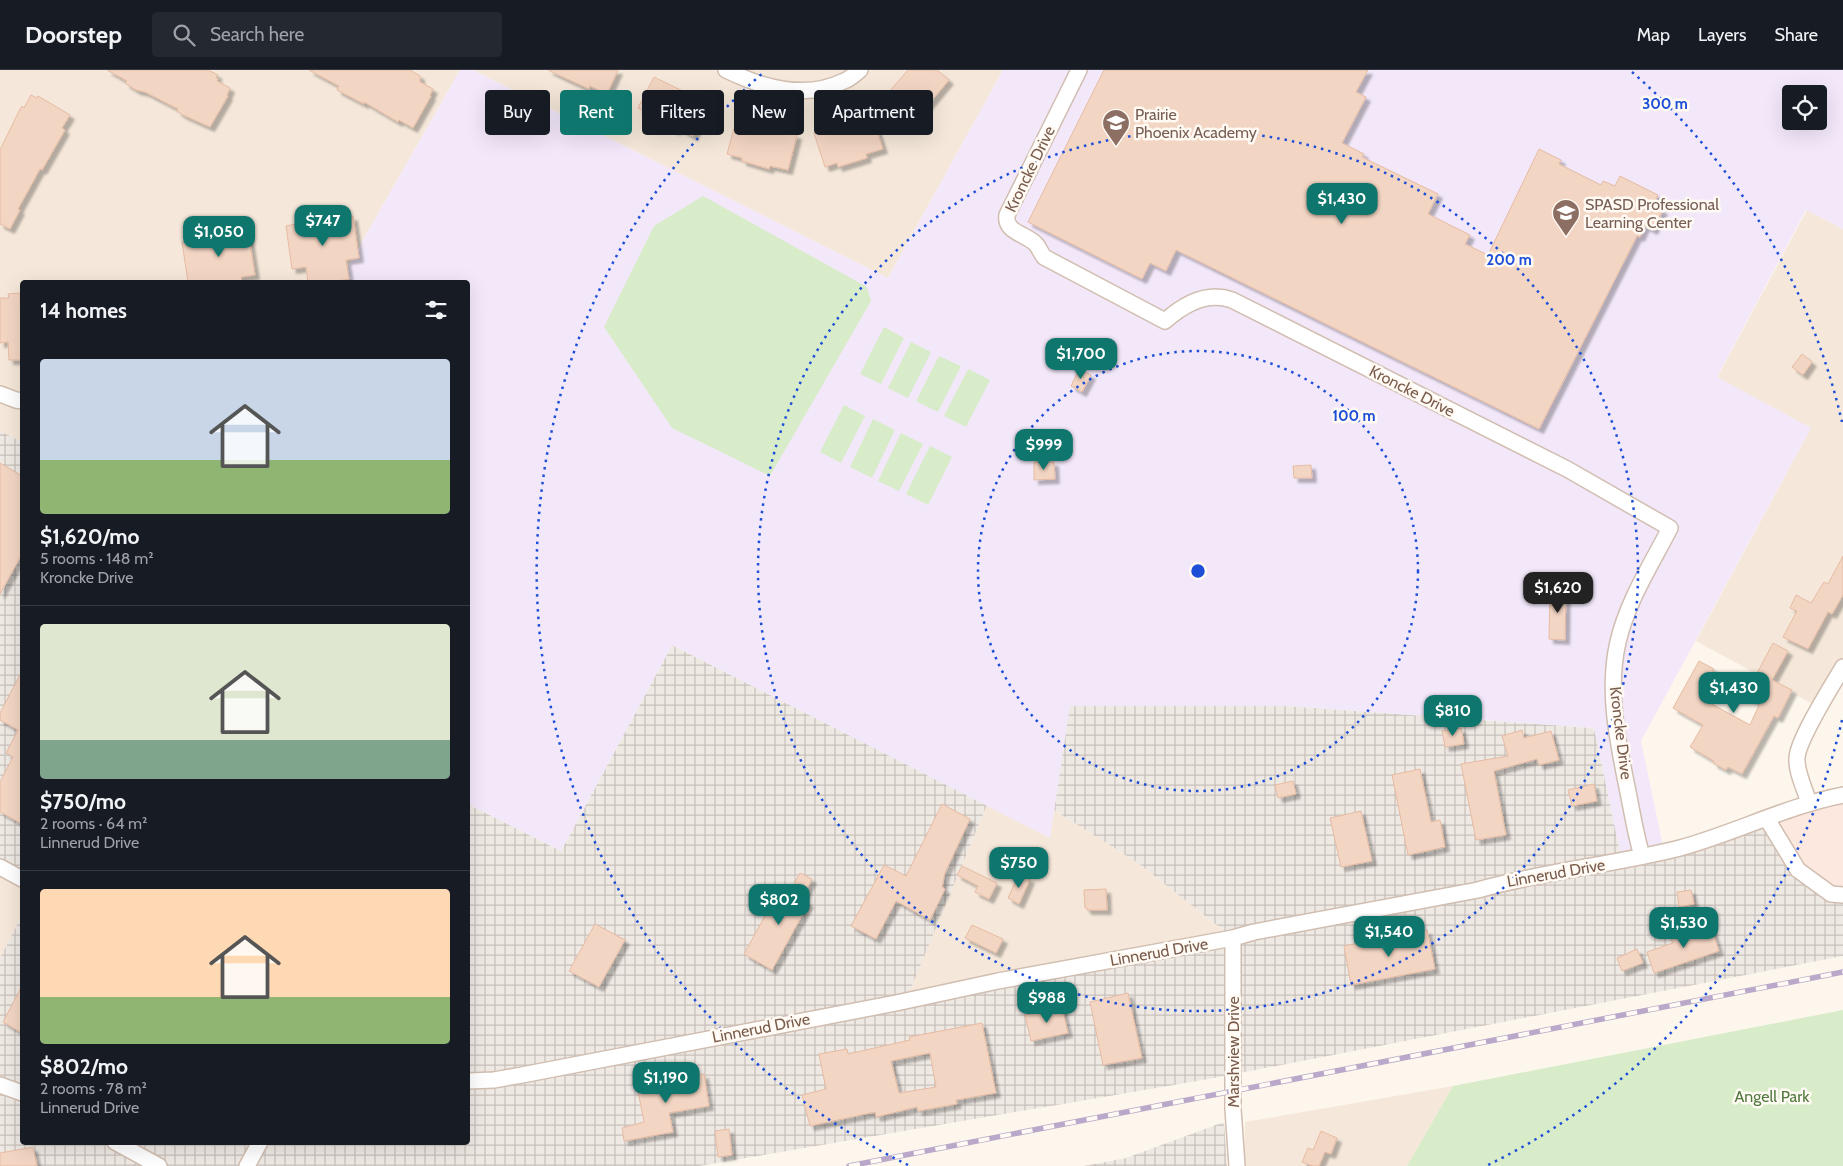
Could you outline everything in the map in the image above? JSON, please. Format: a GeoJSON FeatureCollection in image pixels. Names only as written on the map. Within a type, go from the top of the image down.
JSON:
{"type":"FeatureCollection","features":[{"type":"Feature","properties":{"kind":"street"},"geometry":{"type":"LineString","coordinates":[[726,70],[749,81],[786,91],[816,90],[844,81],[860,70]]}},
{"type":"Feature","properties":{"kind":"street","name":"Kroncke Drive"},"geometry":{"type":"LineString","coordinates":[[1079,70],[1006,220],[1011,228],[1034,242],[1046,259],[1165,321],[1179,310],[1205,298],[1214,296],[1232,300],[1567,469],[1670,528],[1629,609],[1618,642],[1614,663],[1615,713],[1635,831],[1642,856]]}},
{"type":"Feature","properties":{"kind":"street"},"geometry":{"type":"LineString","coordinates":[[0,394],[20,401]]}},
{"type":"Feature","properties":{"kind":"street"},"geometry":{"type":"LineString","coordinates":[[1809,803],[1798,769],[1797,757],[1801,742],[1843,667]]}},
{"type":"Feature","properties":{"kind":"street","name":"Linnerud Drive"},"geometry":{"type":"LineString","coordinates":[[470,1081],[494,1080],[522,1075],[896,1003],[998,981],[1233,938],[1254,932],[1478,890],[1506,882],[1642,856],[1680,848],[1809,803],[1843,795]]}},
{"type":"Feature","properties":{"kind":"street"},"geometry":{"type":"LineString","coordinates":[[1767,819],[1798,870],[1831,894],[1843,894]]}},
{"type":"Feature","properties":{"kind":"street"},"geometry":{"type":"LineString","coordinates":[[0,867],[20,878]]}},
{"type":"Feature","properties":{"kind":"street","name":"Marshview Drive"},"geometry":{"type":"LineString","coordinates":[[1233,938],[1233,1109],[1237,1166]]}},
{"type":"Feature","properties":{"kind":"street"},"geometry":{"type":"LineString","coordinates":[[0,1085],[20,1093]]}},
{"type":"Feature","properties":{"kind":"street"},"geometry":{"type":"LineString","coordinates":[[120,1145],[158,1166]]}},
{"type":"Feature","properties":{"kind":"street"},"geometry":{"type":"LineString","coordinates":[[247,1166],[258,1145]]}},
{"type":"Feature","properties":{"kind":"shaded area"},"geometry":{"type":"Polygon","coordinates":[[[0,70],[460,70],[340,280],[20,280],[20,441],[0,431],[0,70]]]}},
{"type":"Feature","properties":{"kind":"shaded area"},"geometry":{"type":"Polygon","coordinates":[[[460,70],[473,70],[513,90],[485,90],[485,135],[550,135],[550,109],[560,114],[560,135],[603,135],[888,278],[1003,70],[1843,70],[1843,229],[1806,210],[1717,377],[1811,428],[1641,741],[1664,851],[1622,861],[1594,728],[1287,706],[1070,706],[1050,838],[672,645],[561,851],[470,805],[470,280],[340,280],[460,70]]]}},
{"type":"Feature","properties":{"kind":"shaded area"},"geometry":{"type":"Polygon","coordinates":[[[473,70],[1003,70],[888,278],[603,135],[632,135],[632,90],[560,90],[560,114],[550,109],[550,90],[513,90],[473,70]]]}},
{"type":"Feature","properties":{"kind":"shaded area"},"geometry":{"type":"Polygon","coordinates":[[[1807,210],[1843,229],[1843,667],[1820,708],[1696,641],[1811,428],[1717,378],[1807,210]]]}},
{"type":"Feature","properties":{"kind":"shaded area"},"geometry":{"type":"Polygon","coordinates":[[[0,431],[20,441],[20,878],[0,867],[0,431]]]}},
{"type":"Feature","properties":{"kind":"shaded area"},"geometry":{"type":"Polygon","coordinates":[[[672,645],[987,805],[906,1000],[1232,937],[1138,863],[1054,810],[1069,706],[1287,706],[1594,728],[1622,861],[1767,819],[1798,870],[1843,895],[1843,956],[1209,1079],[699,1166],[0,1166],[0,958],[20,919],[20,1145],[470,1145],[470,805],[561,851],[672,645]]]}},
{"type":"Feature","properties":{"kind":"shaded area"},"geometry":{"type":"Polygon","coordinates":[[[1843,795],[1843,895],[1798,870],[1767,819],[1843,795]]]}},
{"type":"Feature","properties":{"kind":"shaded area"},"geometry":{"type":"Polygon","coordinates":[[[987,805],[1050,838],[1054,810],[1138,863],[1233,938],[905,1000],[987,805]]]}},
{"type":"Feature","properties":{"kind":"shaded area"},"geometry":{"type":"Polygon","coordinates":[[[0,867],[20,878],[20,919],[0,958],[0,867]]]}},
{"type":"Feature","properties":{"kind":"shaded area"},"geometry":{"type":"Polygon","coordinates":[[[1453,1086],[1407,1166],[1244,1166],[1245,1122],[1453,1086]]]}},
{"type":"Feature","properties":{"kind":"shaded area"},"geometry":{"type":"Polygon","coordinates":[[[1224,1122],[1227,1166],[1084,1166],[1126,1158],[1224,1122]]]}},
{"type":"Feature","properties":{"kind":"green space"},"geometry":{"type":"Polygon","coordinates":[[[703,196],[867,287],[871,301],[770,476],[672,428],[604,327],[654,226],[703,196]]]}},
{"type":"Feature","properties":{"kind":"green space"},"geometry":{"type":"Polygon","coordinates":[[[884,327],[904,338],[881,384],[860,374],[884,327]]]}},
{"type":"Feature","properties":{"kind":"green space"},"geometry":{"type":"Polygon","coordinates":[[[911,342],[931,352],[908,398],[888,388],[911,342]]]}},
{"type":"Feature","properties":{"kind":"green space"},"geometry":{"type":"Polygon","coordinates":[[[939,356],[961,366],[938,412],[916,401],[939,356]]]}},
{"type":"Feature","properties":{"kind":"green space"},"geometry":{"type":"Polygon","coordinates":[[[968,369],[990,380],[966,427],[944,416],[968,369]]]}},
{"type":"Feature","properties":{"kind":"green space"},"geometry":{"type":"Polygon","coordinates":[[[844,405],[865,416],[841,463],[820,452],[844,405]]]}},
{"type":"Feature","properties":{"kind":"green space"},"geometry":{"type":"Polygon","coordinates":[[[873,419],[895,430],[872,478],[850,467],[873,419]]]}},
{"type":"Feature","properties":{"kind":"green space"},"geometry":{"type":"Polygon","coordinates":[[[901,433],[923,444],[899,491],[878,481],[901,433]]]}},
{"type":"Feature","properties":{"kind":"green space"},"geometry":{"type":"Polygon","coordinates":[[[930,446],[952,457],[928,505],[906,494],[930,446]]]}},
{"type":"Feature","properties":{"kind":"green space","name":"Angell Park"},"geometry":{"type":"Polygon","coordinates":[[[1843,1010],[1843,1166],[1407,1166],[1453,1086],[1843,1010]]]}},
{"type":"Feature","properties":{"kind":"building"},"geometry":{"type":"Polygon","coordinates":[[[107,70],[208,70],[218,75],[216,77],[217,81],[230,88],[228,96],[210,127],[183,115],[177,111],[178,109],[145,92],[136,90],[125,83],[127,81],[107,70]]]}},
{"type":"Feature","properties":{"kind":"building"},"geometry":{"type":"Polygon","coordinates":[[[309,70],[410,70],[420,76],[420,82],[433,89],[413,128],[337,90],[339,86],[309,70]]]}},
{"type":"Feature","properties":{"kind":"building"},"geometry":{"type":"Polygon","coordinates":[[[548,70],[618,70],[609,90],[598,90],[590,86],[589,89],[548,70]]]}},
{"type":"Feature","properties":{"kind":"building"},"geometry":{"type":"Polygon","coordinates":[[[908,70],[937,70],[949,80],[933,99],[933,90],[891,90],[908,70]]]}},
{"type":"Feature","properties":{"kind":"building"},"geometry":{"type":"Polygon","coordinates":[[[1104,70],[1368,70],[1356,92],[1366,97],[1342,143],[1364,154],[1362,157],[1438,194],[1428,214],[1470,235],[1465,244],[1488,255],[1539,149],[1561,160],[1559,164],[1601,185],[1603,181],[1615,186],[1620,176],[1658,195],[1653,205],[1663,210],[1653,230],[1645,226],[1640,237],[1637,236],[1539,429],[1176,250],[1166,271],[1150,263],[1142,279],[1028,222],[1104,70]]]}},
{"type":"Feature","properties":{"kind":"building"},"geometry":{"type":"Polygon","coordinates":[[[654,77],[680,90],[647,90],[654,77]]]}},
{"type":"Feature","properties":{"kind":"building"},"geometry":{"type":"Polygon","coordinates":[[[31,95],[37,98],[38,96],[70,115],[62,128],[65,130],[42,170],[40,169],[18,209],[20,210],[10,229],[0,224],[0,150],[20,109],[22,106],[24,108],[31,95]]]}},
{"type":"Feature","properties":{"kind":"building"},"geometry":{"type":"Polygon","coordinates":[[[642,100],[642,110],[638,108],[642,100]]]}},
{"type":"Feature","properties":{"kind":"building"},"geometry":{"type":"Polygon","coordinates":[[[734,128],[734,135],[797,135],[788,170],[770,166],[769,169],[742,161],[742,158],[727,154],[734,128]]]}},
{"type":"Feature","properties":{"kind":"building"},"geometry":{"type":"Polygon","coordinates":[[[815,135],[878,135],[883,149],[866,154],[867,158],[838,167],[837,163],[825,167],[815,135]]]}},
{"type":"Feature","properties":{"kind":"building"},"geometry":{"type":"Polygon","coordinates":[[[337,214],[338,218],[353,216],[359,258],[346,260],[349,279],[308,280],[306,267],[292,269],[286,226],[301,223],[301,220],[337,214]]]}},
{"type":"Feature","properties":{"kind":"building"},"geometry":{"type":"Polygon","coordinates":[[[233,230],[234,234],[248,231],[255,275],[241,277],[242,280],[188,280],[182,242],[197,240],[196,236],[233,230]]]}},
{"type":"Feature","properties":{"kind":"building"},"geometry":{"type":"Polygon","coordinates":[[[20,293],[20,360],[9,360],[8,342],[0,343],[0,298],[9,298],[8,294],[20,293]]]}},
{"type":"Feature","properties":{"kind":"building"},"geometry":{"type":"Polygon","coordinates":[[[1802,354],[1812,362],[1803,375],[1792,367],[1802,354]]]}},
{"type":"Feature","properties":{"kind":"building"},"geometry":{"type":"Polygon","coordinates":[[[1079,369],[1091,375],[1082,392],[1071,386],[1079,369]]]}},
{"type":"Feature","properties":{"kind":"building"},"geometry":{"type":"Polygon","coordinates":[[[1034,462],[1054,462],[1055,479],[1034,480],[1034,462]]]}},
{"type":"Feature","properties":{"kind":"building"},"geometry":{"type":"Polygon","coordinates":[[[0,463],[20,475],[20,558],[0,594],[0,463]]]}},
{"type":"Feature","properties":{"kind":"building"},"geometry":{"type":"Polygon","coordinates":[[[1311,465],[1312,478],[1294,478],[1293,466],[1311,465]]]}},
{"type":"Feature","properties":{"kind":"building"},"geometry":{"type":"Polygon","coordinates":[[[1843,556],[1843,595],[1832,614],[1828,612],[1808,649],[1783,637],[1797,611],[1790,608],[1796,595],[1811,603],[1824,582],[1828,584],[1843,556]]]}},
{"type":"Feature","properties":{"kind":"building"},"geometry":{"type":"Polygon","coordinates":[[[1550,588],[1566,588],[1565,640],[1549,639],[1550,588]]]}},
{"type":"Feature","properties":{"kind":"building"},"geometry":{"type":"Polygon","coordinates":[[[1773,643],[1788,651],[1772,680],[1792,690],[1778,718],[1774,716],[1742,774],[1728,767],[1726,770],[1690,747],[1703,725],[1673,708],[1699,661],[1714,669],[1699,697],[1750,725],[1760,703],[1745,696],[1773,643]]]}},
{"type":"Feature","properties":{"kind":"building"},"geometry":{"type":"Polygon","coordinates":[[[20,675],[20,823],[0,812],[0,782],[13,757],[6,753],[18,730],[0,720],[0,713],[20,675]]]}},
{"type":"Feature","properties":{"kind":"building"},"geometry":{"type":"Polygon","coordinates":[[[1461,728],[1464,744],[1445,747],[1442,731],[1461,728]]]}},
{"type":"Feature","properties":{"kind":"building"},"geometry":{"type":"Polygon","coordinates":[[[1522,730],[1524,738],[1551,731],[1559,760],[1539,765],[1537,759],[1494,771],[1506,835],[1476,840],[1461,764],[1508,756],[1502,736],[1522,730]]]}},
{"type":"Feature","properties":{"kind":"building"},"geometry":{"type":"Polygon","coordinates":[[[1420,769],[1431,822],[1440,820],[1445,847],[1408,855],[1392,775],[1420,769]]]}},
{"type":"Feature","properties":{"kind":"building"},"geometry":{"type":"Polygon","coordinates":[[[1293,781],[1296,794],[1278,798],[1275,785],[1293,781]]]}},
{"type":"Feature","properties":{"kind":"building"},"geometry":{"type":"Polygon","coordinates":[[[1594,784],[1597,801],[1572,806],[1568,790],[1594,784]]]}},
{"type":"Feature","properties":{"kind":"building"},"geometry":{"type":"Polygon","coordinates":[[[942,804],[970,819],[945,873],[942,887],[945,889],[930,920],[896,901],[876,939],[851,926],[884,865],[906,876],[942,804]]]}},
{"type":"Feature","properties":{"kind":"building"},"geometry":{"type":"Polygon","coordinates":[[[1361,811],[1372,861],[1341,867],[1330,818],[1361,811]]]}},
{"type":"Feature","properties":{"kind":"building"},"geometry":{"type":"Polygon","coordinates":[[[962,866],[997,883],[989,899],[975,892],[978,886],[957,875],[962,866]]]}},
{"type":"Feature","properties":{"kind":"building"},"geometry":{"type":"Polygon","coordinates":[[[800,873],[812,879],[802,899],[809,903],[772,970],[744,954],[767,912],[776,917],[800,873]]]}},
{"type":"Feature","properties":{"kind":"building"},"geometry":{"type":"Polygon","coordinates":[[[1019,874],[1030,879],[1019,904],[1008,898],[1019,874]]]}},
{"type":"Feature","properties":{"kind":"building"},"geometry":{"type":"Polygon","coordinates":[[[1106,889],[1107,910],[1087,910],[1085,908],[1084,890],[1106,889]]]}},
{"type":"Feature","properties":{"kind":"building"},"geometry":{"type":"Polygon","coordinates":[[[1691,890],[1694,904],[1679,907],[1677,892],[1691,890]]]}},
{"type":"Feature","properties":{"kind":"building"},"geometry":{"type":"Polygon","coordinates":[[[1710,923],[1719,951],[1654,973],[1647,952],[1673,943],[1670,938],[1710,923]]]}},
{"type":"Feature","properties":{"kind":"building"},"geometry":{"type":"Polygon","coordinates":[[[595,924],[625,940],[599,987],[569,971],[595,924]]]}},
{"type":"Feature","properties":{"kind":"building"},"geometry":{"type":"Polygon","coordinates":[[[972,925],[1003,939],[996,953],[965,938],[972,925]]]}},
{"type":"Feature","properties":{"kind":"building"},"geometry":{"type":"Polygon","coordinates":[[[1427,930],[1435,969],[1351,985],[1344,946],[1427,930]]]}},
{"type":"Feature","properties":{"kind":"building"},"geometry":{"type":"Polygon","coordinates":[[[1637,949],[1643,963],[1622,971],[1617,958],[1637,949]]]}},
{"type":"Feature","properties":{"kind":"building"},"geometry":{"type":"Polygon","coordinates":[[[20,990],[20,1032],[3,1022],[20,990]]]}},
{"type":"Feature","properties":{"kind":"building"},"geometry":{"type":"Polygon","coordinates":[[[1128,993],[1142,1058],[1103,1065],[1090,1002],[1128,993]]]}},
{"type":"Feature","properties":{"kind":"building"},"geometry":{"type":"Polygon","coordinates":[[[1062,1007],[1068,1033],[1031,1041],[1025,1015],[1062,1007]]]}},
{"type":"Feature","properties":{"kind":"building"},"geometry":{"type":"Polygon","coordinates":[[[982,1023],[996,1093],[956,1100],[957,1104],[918,1111],[917,1107],[876,1117],[875,1112],[810,1126],[802,1095],[826,1089],[819,1054],[847,1049],[848,1054],[910,1040],[909,1037],[982,1023]],[[930,1053],[891,1061],[899,1093],[936,1087],[930,1053]]]}},
{"type":"Feature","properties":{"kind":"building"},"geometry":{"type":"Polygon","coordinates":[[[704,1074],[709,1106],[669,1113],[673,1132],[624,1141],[622,1128],[644,1122],[636,1081],[662,1076],[663,1081],[704,1074]]]}},
{"type":"Feature","properties":{"kind":"building"},"geometry":{"type":"Polygon","coordinates":[[[729,1129],[732,1155],[718,1157],[715,1131],[729,1129]]]}},
{"type":"Feature","properties":{"kind":"building"},"geometry":{"type":"Polygon","coordinates":[[[1321,1131],[1337,1138],[1331,1154],[1325,1152],[1319,1166],[1302,1162],[1308,1148],[1313,1150],[1321,1131]]]}},
{"type":"Feature","properties":{"kind":"building"},"geometry":{"type":"Polygon","coordinates":[[[33,1147],[37,1166],[0,1166],[0,1153],[33,1147]]]}},
{"type":"Feature","properties":{"kind":"railway"},"geometry":{"type":"LineString","coordinates":[[849,1166],[1843,972]]}},
{"type":"Feature","properties":{"kind":"place","name":"Prairie Phoenix Academy"},"geometry":{"type":"Point","coordinates":[1116,147]}},
{"type":"Feature","properties":{"kind":"place","name":"SPASD Professional Learning Center"},"geometry":{"type":"Point","coordinates":[1566,237]}}]}
